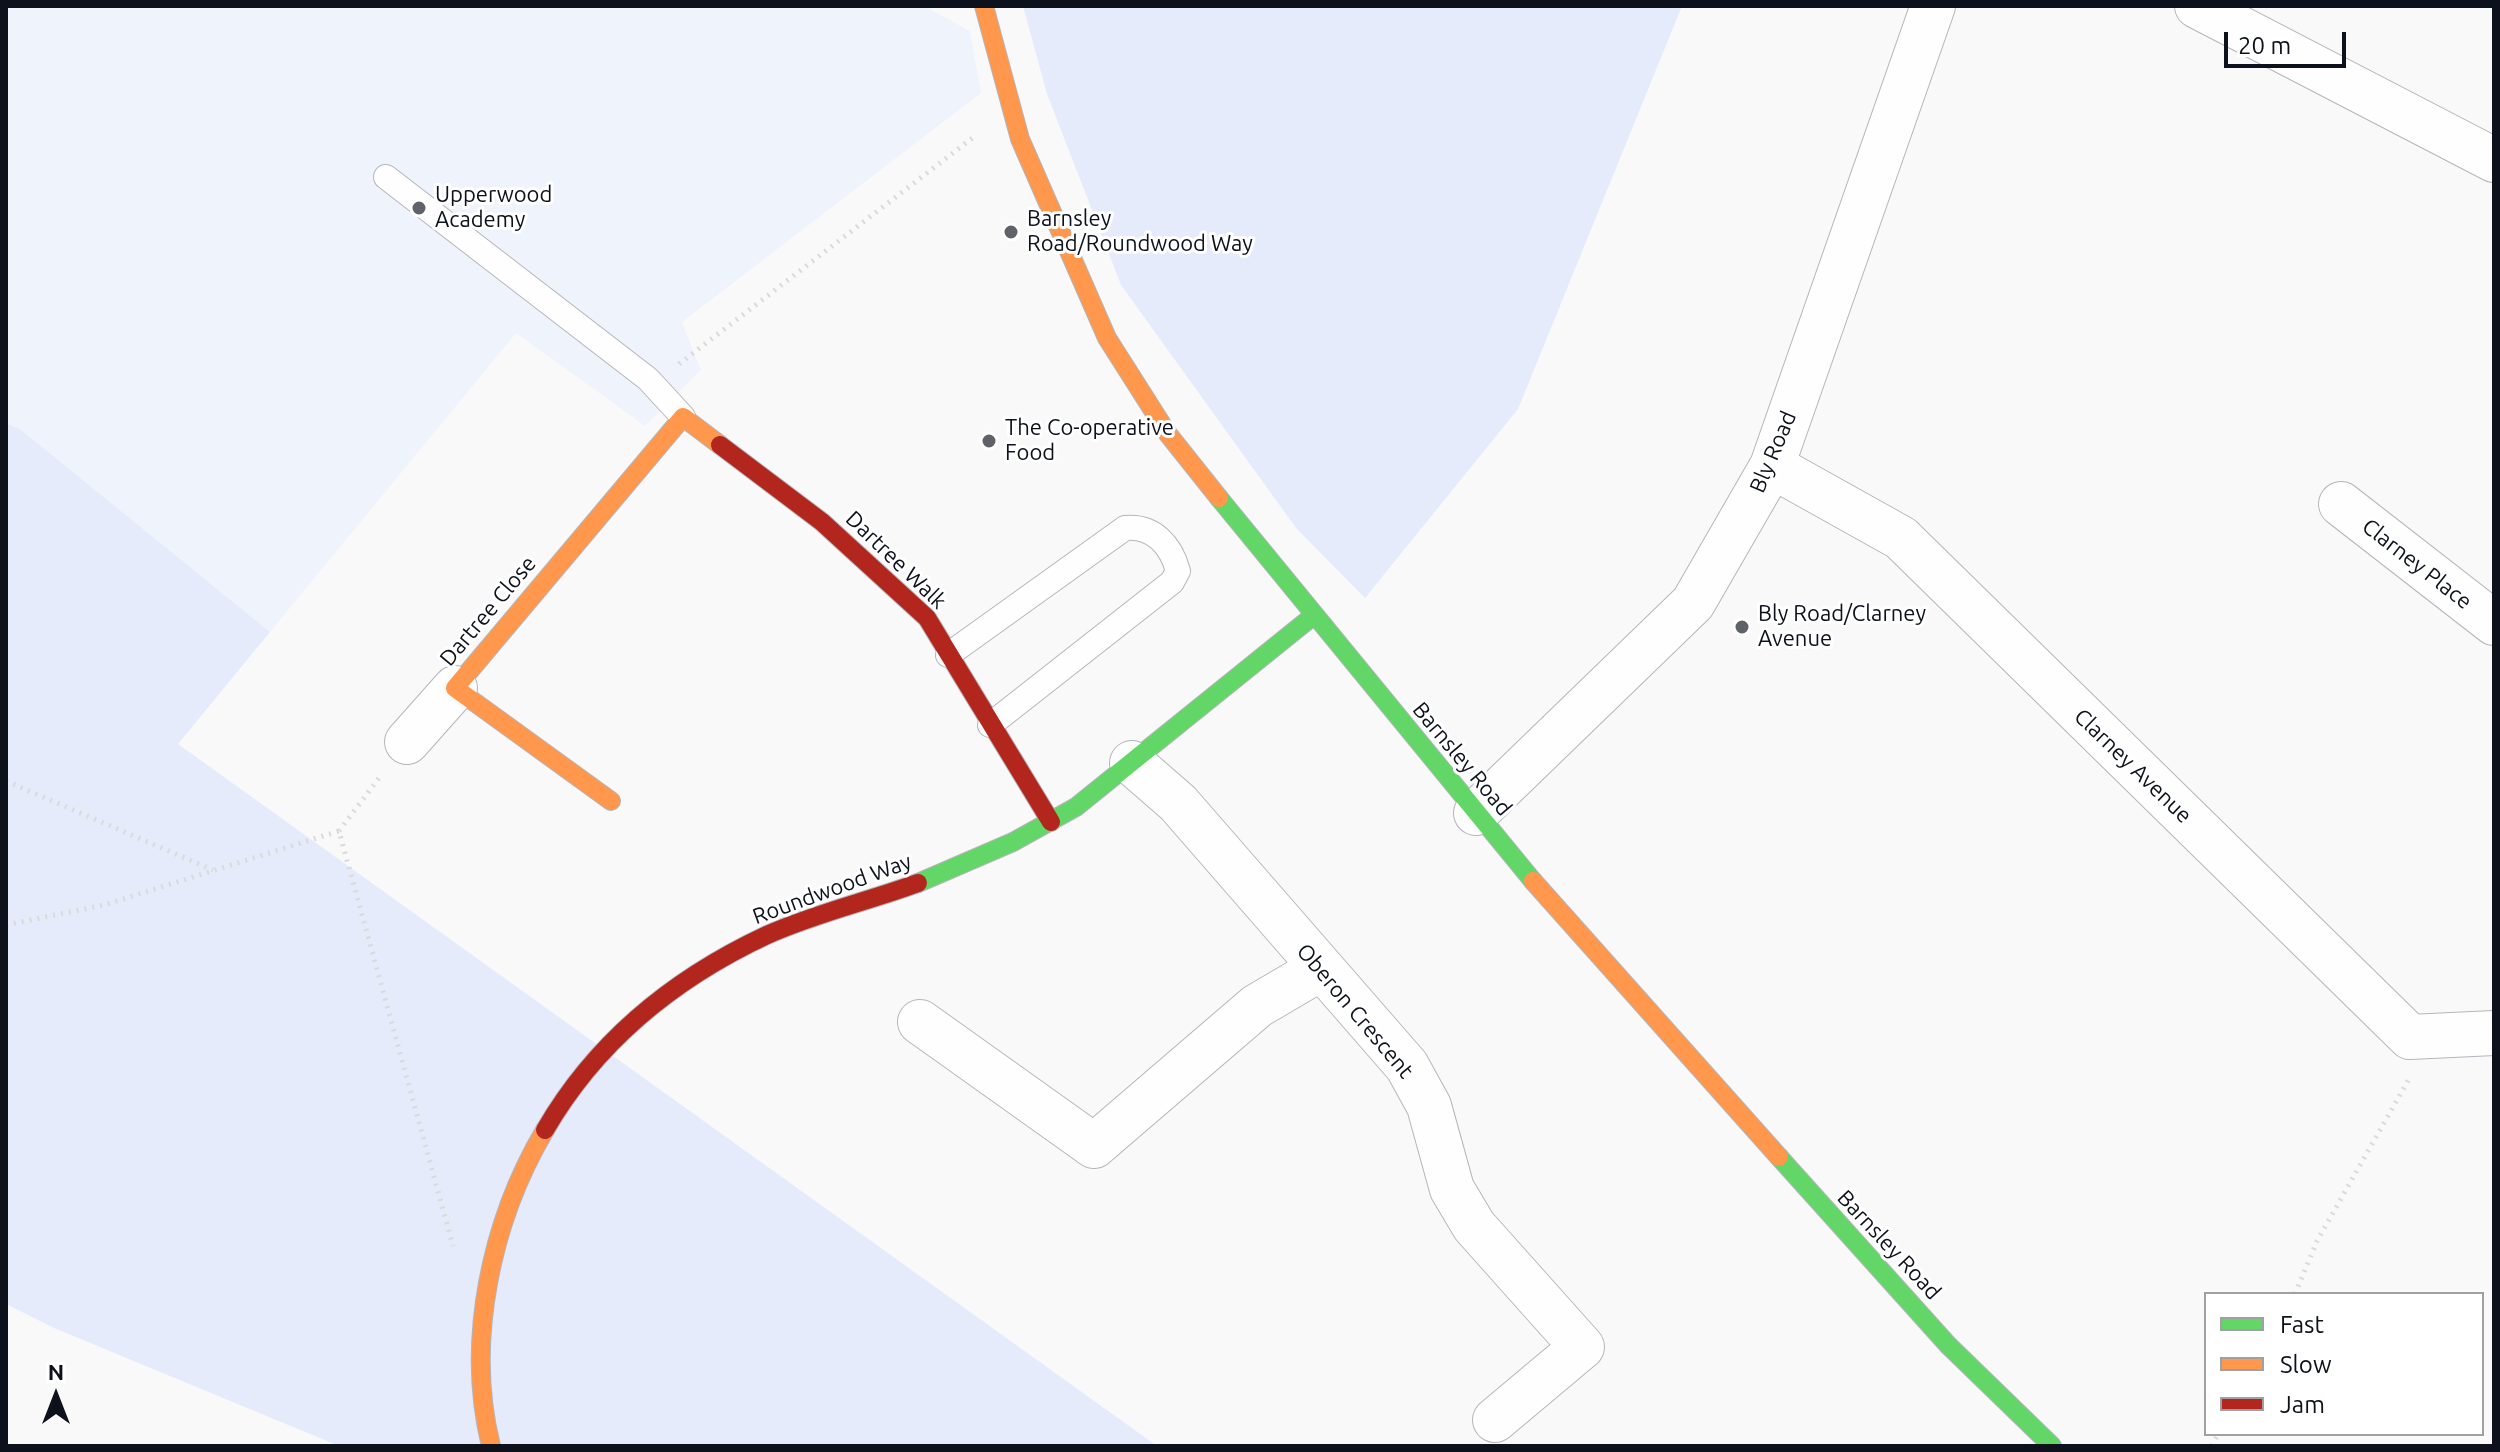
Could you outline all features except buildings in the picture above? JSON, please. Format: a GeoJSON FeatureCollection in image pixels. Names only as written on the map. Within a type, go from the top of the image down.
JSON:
{"type":"FeatureCollection","features":[{"type":"Feature","properties":{"kind":"street","name":"Barnsley Road"},"geometry":{"type":"LineString","coordinates":[[984,6],[1020,139],[1107,338],[1168,434],[1313,616],[1555,908],[1948,1345],[2052,1446]]}},
{"type":"Feature","properties":{"kind":"street","name":"Bly Road"},"geometry":{"type":"LineString","coordinates":[[1476,813],[1693,603],[1772,466],[1933,6]]}},
{"type":"Feature","properties":{"kind":"street"},"geometry":{"type":"LineString","coordinates":[[2197,6],[2494,160]]}},
{"type":"Feature","properties":{"kind":"street","name":"Dartree Walk"},"geometry":{"type":"LineString","coordinates":[[683,417],[822,522],[927,618],[1051,822]]}},
{"type":"Feature","properties":{"kind":"street","name":"Dartree Close"},"geometry":{"type":"LineString","coordinates":[[611,801],[455,688],[683,417]]}},
{"type":"Feature","properties":{"kind":"street","name":"Clarney Avenue"},"geometry":{"type":"LineString","coordinates":[[1772,466],[1901,538],[2410,1037],[2494,1033]]}},
{"type":"Feature","properties":{"kind":"street","name":"Clarney Place"},"geometry":{"type":"LineString","coordinates":[[2341,504],[2494,623]]}},
{"type":"Feature","properties":{"kind":"street","name":"Roundwood Way"},"geometry":{"type":"LineString","coordinates":[[491,1446],[483,1378],[483,1299],[500,1222],[533,1145],[568,1093],[635,1018],[694,973],[768,935],[987,856],[1051,822],[1132,763],[1313,616]]}},
{"type":"Feature","properties":{"kind":"street"},"geometry":{"type":"LineString","coordinates":[[407,742],[455,688]]}},
{"type":"Feature","properties":{"kind":"street","name":"Oberon Crescent"},"geometry":{"type":"LineString","coordinates":[[1132,763],[1178,803],[1407,1066],[1429,1106],[1452,1189],[1474,1226],[1582,1347],[1495,1420]]}},
{"type":"Feature","properties":{"kind":"street"},"geometry":{"type":"LineString","coordinates":[[920,1022],[1094,1146],[1257,1006],[1320,969]]}},
{"type":"Feature","properties":{"kind":"lane"},"geometry":{"type":"LineString","coordinates":[[386,177],[648,379],[683,417]]}},
{"type":"Feature","properties":{"kind":"lane"},"geometry":{"type":"LineString","coordinates":[[948,655],[1125,528],[1140,526],[1156,534],[1174,557],[1178,571],[1172,582],[990,725]]}},
{"type":"Feature","properties":{"kind":"path"},"geometry":{"type":"LineString","coordinates":[[683,417],[663,376],[1010,108]]}},
{"type":"Feature","properties":{"kind":"path"},"geometry":{"type":"LineString","coordinates":[[6,925],[104,905],[339,831],[407,742]]}},
{"type":"Feature","properties":{"kind":"path"},"geometry":{"type":"LineString","coordinates":[[6,781],[214,871]]}},
{"type":"Feature","properties":{"kind":"path"},"geometry":{"type":"LineString","coordinates":[[339,831],[455,1255],[483,1299]]}},
{"type":"Feature","properties":{"kind":"path"},"geometry":{"type":"LineString","coordinates":[[2296,1292],[2317,1241],[2433,1037]]}},
{"type":"Feature","properties":{"kind":"shaded area","name":"Upperwood Academy"},"geometry":{"type":"Polygon","coordinates":[[[6,6],[924,6],[970,31],[981,93],[682,322],[701,370],[645,426],[516,333],[270,632],[20,429],[6,423],[6,6]]]}},
{"type":"Feature","properties":{"kind":"shaded area"},"geometry":{"type":"Polygon","coordinates":[[[1023,6],[1682,6],[1518,409],[1365,598],[1296,528],[1121,285],[1047,94],[1023,6]]]}},
{"type":"Feature","properties":{"kind":"shaded area"},"geometry":{"type":"Polygon","coordinates":[[[6,423],[20,429],[270,632],[178,744],[1157,1446],[339,1446],[54,1328],[6,1304],[6,423]]]}},
{"type":"Feature","properties":{"kind":"traffic: fast"},"geometry":{"type":"LineString","coordinates":[[1219,498],[1533,881]]}},
{"type":"Feature","properties":{"kind":"traffic: fast"},"geometry":{"type":"LineString","coordinates":[[918,883],[1013,842],[1076,807],[1313,616]]}},
{"type":"Feature","properties":{"kind":"traffic: fast"},"geometry":{"type":"LineString","coordinates":[[1779,1157],[1948,1345],[2052,1446]]}},
{"type":"Feature","properties":{"kind":"traffic: slow"},"geometry":{"type":"LineString","coordinates":[[984,6],[1020,139],[1107,338],[1168,434],[1219,498]]}},
{"type":"Feature","properties":{"kind":"traffic: slow"},"geometry":{"type":"LineString","coordinates":[[611,801],[455,688],[683,417],[720,445]]}},
{"type":"Feature","properties":{"kind":"traffic: slow"},"geometry":{"type":"LineString","coordinates":[[1533,881],[1779,1157]]}},
{"type":"Feature","properties":{"kind":"traffic: slow"},"geometry":{"type":"LineString","coordinates":[[491,1446],[481,1366],[482,1324],[488,1283],[510,1203],[545,1130]]}},
{"type":"Feature","properties":{"kind":"traffic: jam"},"geometry":{"type":"LineString","coordinates":[[720,445],[822,522],[927,618],[1051,822]]}},
{"type":"Feature","properties":{"kind":"traffic: jam"},"geometry":{"type":"LineString","coordinates":[[545,1130],[565,1098],[613,1041],[670,992],[701,971],[786,927],[918,883]]}},
{"type":"Feature","properties":{"kind":"place","name":"Upperwood Academy"},"geometry":{"type":"Point","coordinates":[419,208]}},
{"type":"Feature","properties":{"kind":"place","name":"Barnsley Road/Roundwood Way"},"geometry":{"type":"Point","coordinates":[1011,232]}},
{"type":"Feature","properties":{"kind":"place","name":"The Co-operative Food"},"geometry":{"type":"Point","coordinates":[989,441]}},
{"type":"Feature","properties":{"kind":"place","name":"Bly Road/Clarney Avenue"},"geometry":{"type":"Point","coordinates":[1742,627]}}]}
